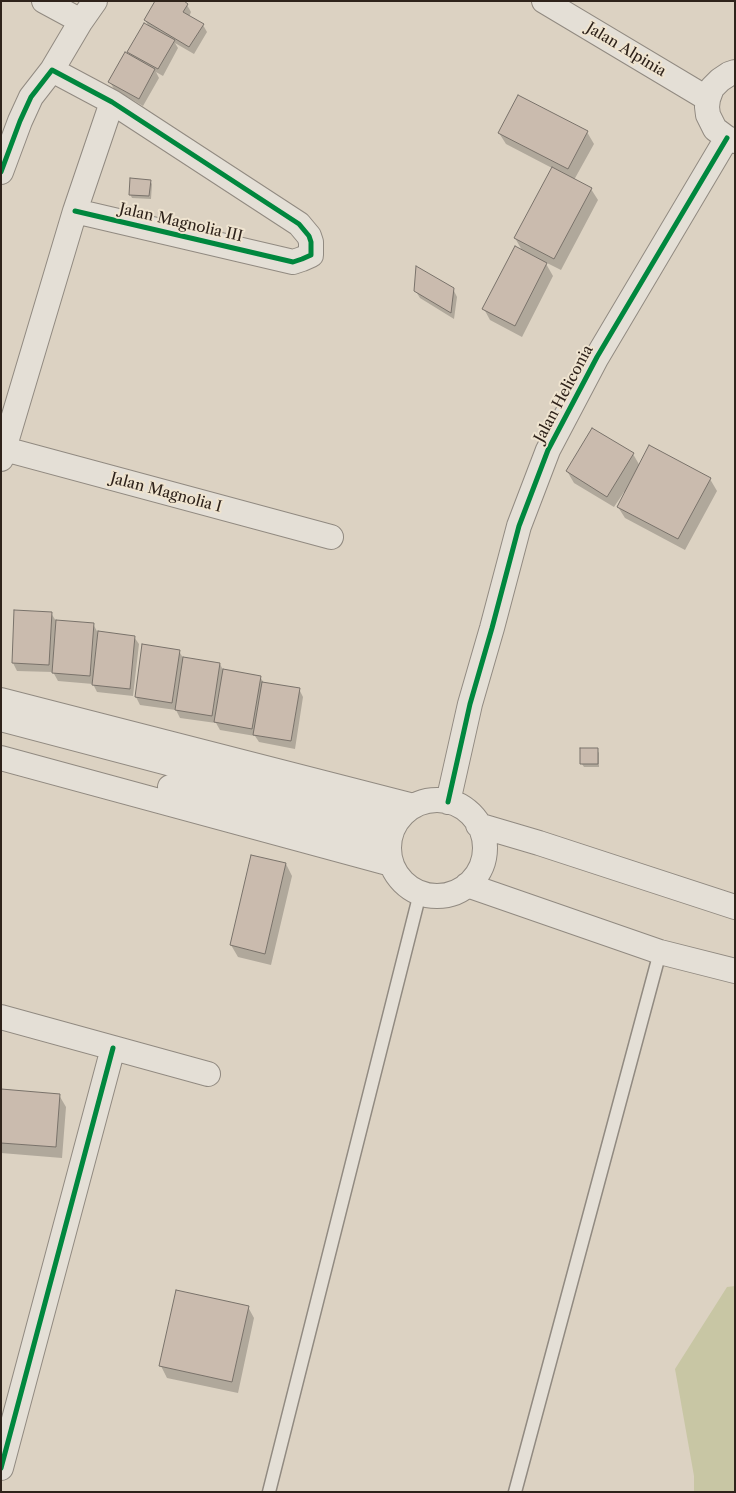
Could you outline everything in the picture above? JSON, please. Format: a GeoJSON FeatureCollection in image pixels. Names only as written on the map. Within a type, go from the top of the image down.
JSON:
{"type":"FeatureCollection","features":[{"type":"Feature","properties":{"kind":"street"},"geometry":{"type":"LineString","coordinates":[[44,1],[81,21]]}},
{"type":"Feature","properties":{"kind":"street"},"geometry":{"type":"LineString","coordinates":[[1,172],[31,97],[52,70],[95,1]]}},
{"type":"Feature","properties":{"kind":"street","name":"Jalan Alpinia"},"geometry":{"type":"LineString","coordinates":[[544,1],[708,99]]}},
{"type":"Feature","properties":{"kind":"street"},"geometry":{"type":"LineString","coordinates":[[2,452],[75,211],[112,102],[52,70]]}},
{"type":"Feature","properties":{"kind":"street"},"geometry":{"type":"LineString","coordinates":[[731,139],[720,134],[711,122],[707,107],[712,88],[720,80],[735,72]]}},
{"type":"Feature","properties":{"kind":"street","name":"Jalan Magnolia III"},"geometry":{"type":"LineString","coordinates":[[75,211],[292,262],[302,260],[311,254],[311,242],[299,224],[112,102]]}},
{"type":"Feature","properties":{"kind":"street","name":"Jalan Heliconia"},"geometry":{"type":"LineString","coordinates":[[448,802],[470,704],[519,526],[548,450],[597,357],[731,139]]}},
{"type":"Feature","properties":{"kind":"street","name":"Jalan Magnolia I"},"geometry":{"type":"LineString","coordinates":[[2,452],[331,537]]}},
{"type":"Feature","properties":{"kind":"street"},"geometry":{"type":"LineString","coordinates":[[1,700],[414,806]]}},
{"type":"Feature","properties":{"kind":"street"},"geometry":{"type":"LineString","coordinates":[[1,719],[391,844]]}},
{"type":"Feature","properties":{"kind":"street"},"geometry":{"type":"LineString","coordinates":[[1,742],[391,844]]}},
{"type":"Feature","properties":{"kind":"street"},"geometry":{"type":"LineString","coordinates":[[1,758],[391,844]]}},
{"type":"Feature","properties":{"kind":"street"},"geometry":{"type":"LineString","coordinates":[[431,801],[448,802],[460,806],[471,814],[483,835],[485,846],[481,868],[467,885],[452,893],[436,896],[420,893],[402,882],[391,844],[404,813],[414,806],[431,801]]}},
{"type":"Feature","properties":{"kind":"street"},"geometry":{"type":"LineString","coordinates":[[478,825],[735,907]]}},
{"type":"Feature","properties":{"kind":"street"},"geometry":{"type":"LineString","coordinates":[[467,885],[660,952],[735,971]]}},
{"type":"Feature","properties":{"kind":"street"},"geometry":{"type":"LineString","coordinates":[[1,1017],[208,1074]]}},
{"type":"Feature","properties":{"kind":"street"},"geometry":{"type":"LineString","coordinates":[[1,1468],[113,1048]]}},
{"type":"Feature","properties":{"kind":"lane"},"geometry":{"type":"LineString","coordinates":[[268,1492],[420,893]]}},
{"type":"Feature","properties":{"kind":"lane"},"geometry":{"type":"LineString","coordinates":[[515,1492],[660,952]]}},
{"type":"Feature","properties":{"kind":"shaded area"},"geometry":{"type":"Polygon","coordinates":[[[735,1286],[735,1492],[694,1492],[694,1476],[675,1369],[727,1287],[735,1286]]]}},
{"type":"Feature","properties":{"kind":"building"},"geometry":{"type":"Polygon","coordinates":[[[155,1],[184,1],[188,4],[183,12],[204,24],[189,47],[144,20],[155,1]]]}},
{"type":"Feature","properties":{"kind":"building"},"geometry":{"type":"Polygon","coordinates":[[[144,23],[175,40],[158,69],[127,52],[144,23]]]}},
{"type":"Feature","properties":{"kind":"building"},"geometry":{"type":"Polygon","coordinates":[[[125,52],[155,69],[139,99],[108,82],[125,52]]]}},
{"type":"Feature","properties":{"kind":"building"},"geometry":{"type":"Polygon","coordinates":[[[518,95],[588,131],[568,169],[498,133],[518,95]]]}},
{"type":"Feature","properties":{"kind":"building"},"geometry":{"type":"Polygon","coordinates":[[[552,167],[592,188],[554,259],[514,238],[552,167]]]}},
{"type":"Feature","properties":{"kind":"building"},"geometry":{"type":"Polygon","coordinates":[[[130,178],[151,180],[149,196],[129,195],[130,178]]]}},
{"type":"Feature","properties":{"kind":"building"},"geometry":{"type":"Polygon","coordinates":[[[515,246],[547,263],[515,326],[482,309],[515,246]]]}},
{"type":"Feature","properties":{"kind":"building"},"geometry":{"type":"Polygon","coordinates":[[[416,266],[454,288],[451,313],[414,291],[416,266]]]}},
{"type":"Feature","properties":{"kind":"building"},"geometry":{"type":"Polygon","coordinates":[[[592,428],[634,453],[607,497],[566,471],[592,428]]]}},
{"type":"Feature","properties":{"kind":"building"},"geometry":{"type":"Polygon","coordinates":[[[649,445],[711,478],[678,539],[617,507],[649,445]]]}},
{"type":"Feature","properties":{"kind":"building"},"geometry":{"type":"Polygon","coordinates":[[[14,610],[52,612],[49,665],[12,663],[14,610]]]}},
{"type":"Feature","properties":{"kind":"building"},"geometry":{"type":"Polygon","coordinates":[[[56,620],[94,623],[90,676],[52,673],[56,620]]]}},
{"type":"Feature","properties":{"kind":"building"},"geometry":{"type":"Polygon","coordinates":[[[98,631],[135,636],[130,689],[92,685],[98,631]]]}},
{"type":"Feature","properties":{"kind":"building"},"geometry":{"type":"Polygon","coordinates":[[[142,644],[180,650],[172,703],[135,697],[142,644]]]}},
{"type":"Feature","properties":{"kind":"building"},"geometry":{"type":"Polygon","coordinates":[[[183,657],[220,663],[212,716],[175,710],[183,657]]]}},
{"type":"Feature","properties":{"kind":"building"},"geometry":{"type":"Polygon","coordinates":[[[223,669],[261,676],[252,729],[214,722],[223,669]]]}},
{"type":"Feature","properties":{"kind":"building"},"geometry":{"type":"Polygon","coordinates":[[[262,682],[300,688],[291,741],[253,735],[262,682]]]}},
{"type":"Feature","properties":{"kind":"building"},"geometry":{"type":"Polygon","coordinates":[[[580,748],[598,748],[598,764],[580,764],[580,748]]]}},
{"type":"Feature","properties":{"kind":"building"},"geometry":{"type":"Polygon","coordinates":[[[251,855],[286,863],[265,954],[230,945],[251,855]]]}},
{"type":"Feature","properties":{"kind":"building"},"geometry":{"type":"Polygon","coordinates":[[[1,1089],[60,1094],[56,1147],[1,1143],[1,1089]]]}},
{"type":"Feature","properties":{"kind":"building"},"geometry":{"type":"Polygon","coordinates":[[[176,1290],[249,1306],[232,1382],[159,1366],[176,1290]]]}},
{"type":"Feature","properties":{"kind":"cycle path"},"geometry":{"type":"LineString","coordinates":[[1,172],[31,97],[52,70],[112,102],[299,224],[309,236],[311,255],[293,262],[75,211]]}},
{"type":"Feature","properties":{"kind":"cycle path"},"geometry":{"type":"LineString","coordinates":[[448,802],[470,704],[519,526],[548,450],[597,357],[727,138]]}},
{"type":"Feature","properties":{"kind":"cycle path"},"geometry":{"type":"LineString","coordinates":[[1,1468],[113,1048]]}}]}
